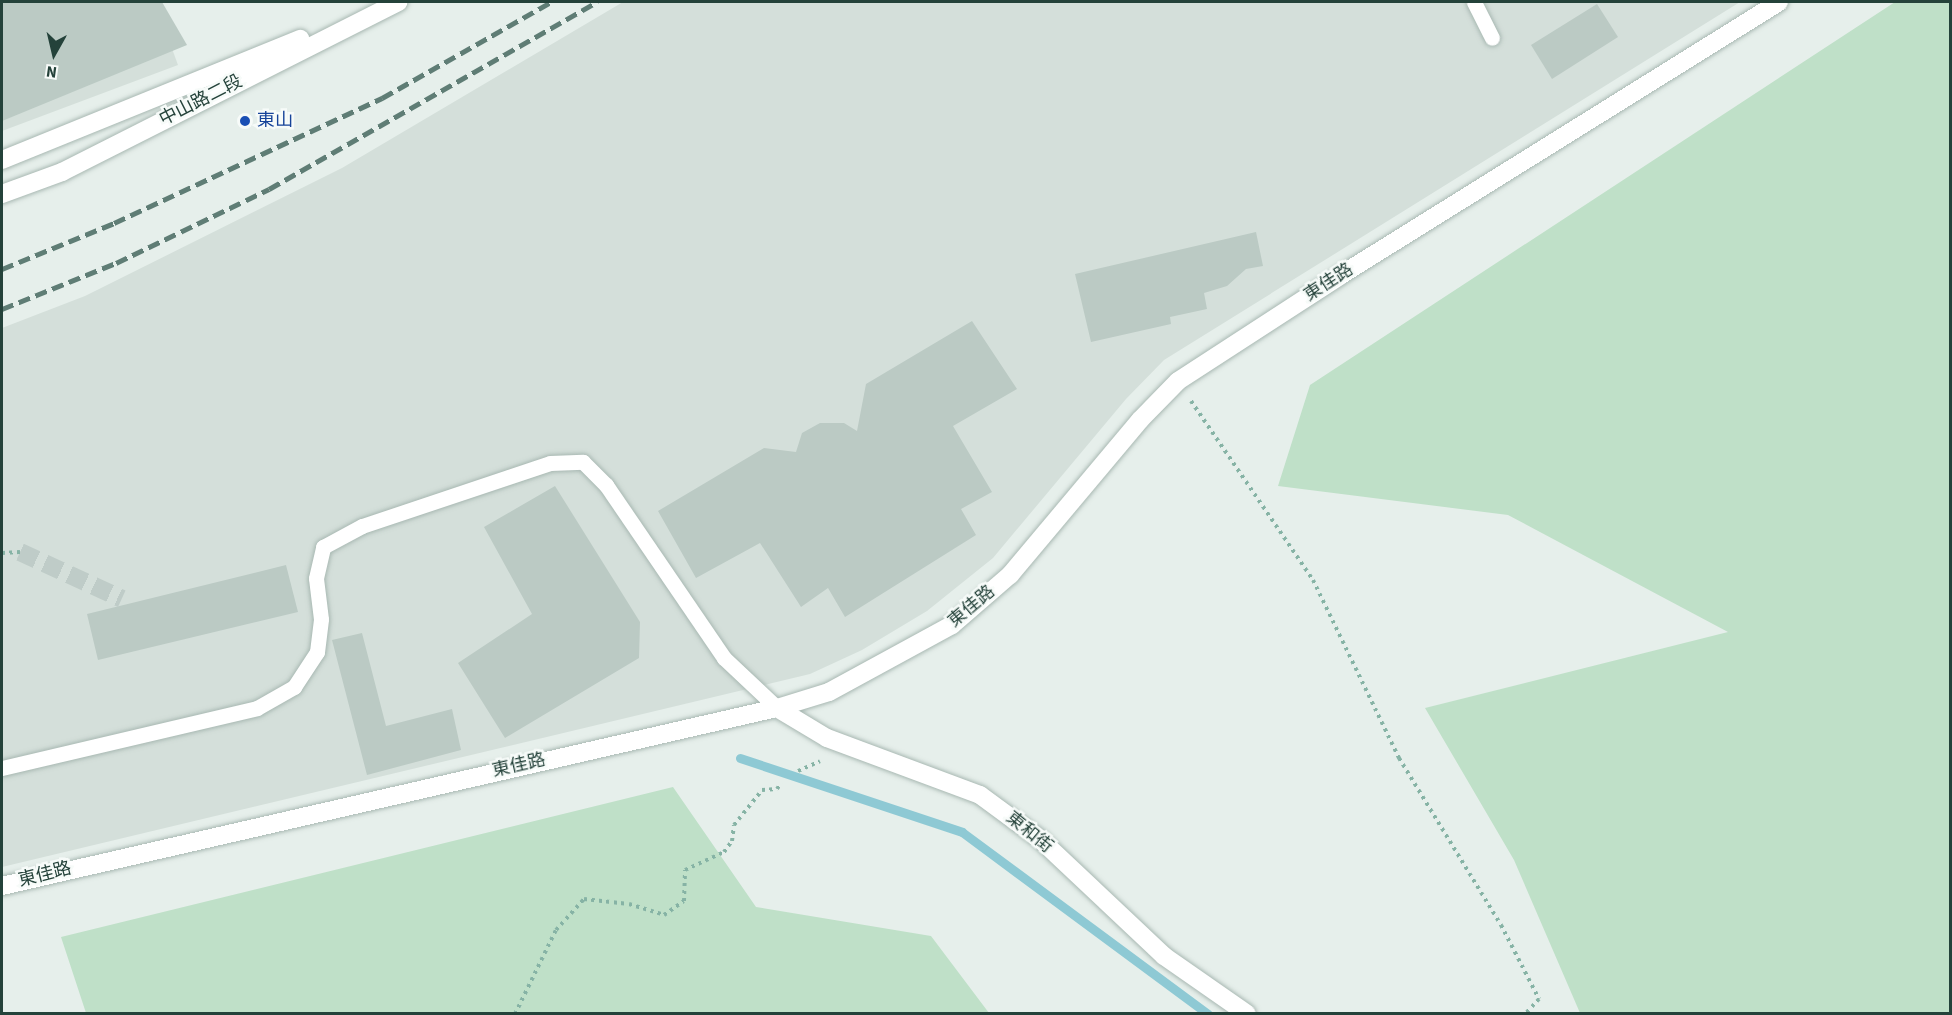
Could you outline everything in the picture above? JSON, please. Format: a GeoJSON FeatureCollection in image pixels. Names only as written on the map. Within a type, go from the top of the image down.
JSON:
{"type":"FeatureCollection","features":[{"type":"Feature","properties":{"kind":"street","name":"中山路二段"},"geometry":{"type":"LineString","coordinates":[[2,160],[394,2]]}},
{"type":"Feature","properties":{"kind":"street","name":"中山路二段"},"geometry":{"type":"LineString","coordinates":[[2,194],[62,172],[398,2]]}},
{"type":"Feature","properties":{"kind":"street","name":"東佳路"},"geometry":{"type":"LineString","coordinates":[[2,886],[777,708],[829,692],[952,625],[1010,574],[1140,420],[1178,381],[1341,274],[1779,2]]}},
{"type":"Feature","properties":{"kind":"street","name":"東和街"},"geometry":{"type":"LineString","coordinates":[[777,708],[827,738],[980,795],[1041,840],[1164,956],[1247,1014]]}},
{"type":"Feature","properties":{"kind":"lane"},"geometry":{"type":"LineString","coordinates":[[1474,2],[1492,38]]}},
{"type":"Feature","properties":{"kind":"lane"},"geometry":{"type":"LineString","coordinates":[[2,768],[257,708],[294,687],[317,652],[321,619],[316,578],[323,547],[362,526],[550,463],[583,462],[606,485],[724,658],[777,708]]}},
{"type":"Feature","properties":{"kind":"path"},"geometry":{"type":"LineString","coordinates":[[1178,381],[1313,580],[1399,758],[1501,925],[1539,999],[1525,1014]]}},
{"type":"Feature","properties":{"kind":"path"},"geometry":{"type":"LineString","coordinates":[[2,553],[20,552]]}},
{"type":"Feature","properties":{"kind":"path"},"geometry":{"type":"LineString","coordinates":[[515,1014],[556,930],[584,899],[629,904],[664,915],[684,901],[685,870],[724,852],[732,841],[734,825],[762,790],[777,789],[781,783]]}},
{"type":"Feature","properties":{"kind":"shaded area"},"geometry":{"type":"Polygon","coordinates":[[[2,2],[155,2],[178,65],[2,131],[2,2]]]}},
{"type":"Feature","properties":{"kind":"shaded area"},"geometry":{"type":"Polygon","coordinates":[[[623,2],[1740,2],[1164,360],[1126,399],[993,558],[927,611],[862,650],[810,674],[2,867],[2,328],[85,296],[342,168],[623,2]]]}},
{"type":"Feature","properties":{"kind":"green space"},"geometry":{"type":"Polygon","coordinates":[[[1895,2],[1950,2],[1950,1013],[1580,1013],[1514,860],[1425,708],[1728,632],[1508,515],[1278,486],[1310,385],[1895,2]]]}},
{"type":"Feature","properties":{"kind":"green space"},"geometry":{"type":"Polygon","coordinates":[[[673,787],[756,907],[931,936],[989,1013],[86,1013],[61,937],[673,787]]]}},
{"type":"Feature","properties":{"kind":"building"},"geometry":{"type":"Polygon","coordinates":[[[2,2],[162,2],[187,45],[2,121],[2,2]]]}},
{"type":"Feature","properties":{"kind":"building"},"geometry":{"type":"Polygon","coordinates":[[[1597,4],[1618,37],[1552,79],[1531,45],[1597,4]]]}},
{"type":"Feature","properties":{"kind":"building"},"geometry":{"type":"Polygon","coordinates":[[[1256,232],[1263,266],[1246,269],[1227,286],[1204,293],[1207,309],[1170,317],[1171,324],[1091,342],[1075,274],[1256,232]]]}},
{"type":"Feature","properties":{"kind":"building"},"geometry":{"type":"Polygon","coordinates":[[[972,321],[1017,389],[953,426],[992,492],[961,509],[976,535],[845,617],[828,588],[801,607],[760,543],[696,578],[658,511],[764,448],[796,452],[802,433],[820,423],[844,423],[857,431],[866,384],[972,321]]]}},
{"type":"Feature","properties":{"kind":"building"},"geometry":{"type":"Polygon","coordinates":[[[555,486],[640,622],[639,658],[505,738],[458,663],[532,614],[484,527],[555,486]]]}},
{"type":"Feature","properties":{"kind":"building"},"geometry":{"type":"Polygon","coordinates":[[[286,565],[298,612],[98,660],[87,614],[286,565]]]}},
{"type":"Feature","properties":{"kind":"building"},"geometry":{"type":"Polygon","coordinates":[[[362,633],[386,726],[452,709],[461,750],[367,775],[332,640],[362,633]]]}},
{"type":"Feature","properties":{"kind":"waterway"},"geometry":{"type":"LineString","coordinates":[[740,758],[962,832],[1208,1014]]}},
{"type":"Feature","properties":{"kind":"tunnel"},"geometry":{"type":"LineString","coordinates":[[20,552],[122,599]]}},
{"type":"Feature","properties":{"kind":"railway"},"geometry":{"type":"LineString","coordinates":[[2,269],[114,223],[382,98],[551,2]]}},
{"type":"Feature","properties":{"kind":"railway"},"geometry":{"type":"LineString","coordinates":[[2,309],[116,263],[269,189],[597,2]]}},
{"type":"Feature","properties":{"kind":"place","name":"東山"},"geometry":{"type":"Point","coordinates":[245,121]}}]}
